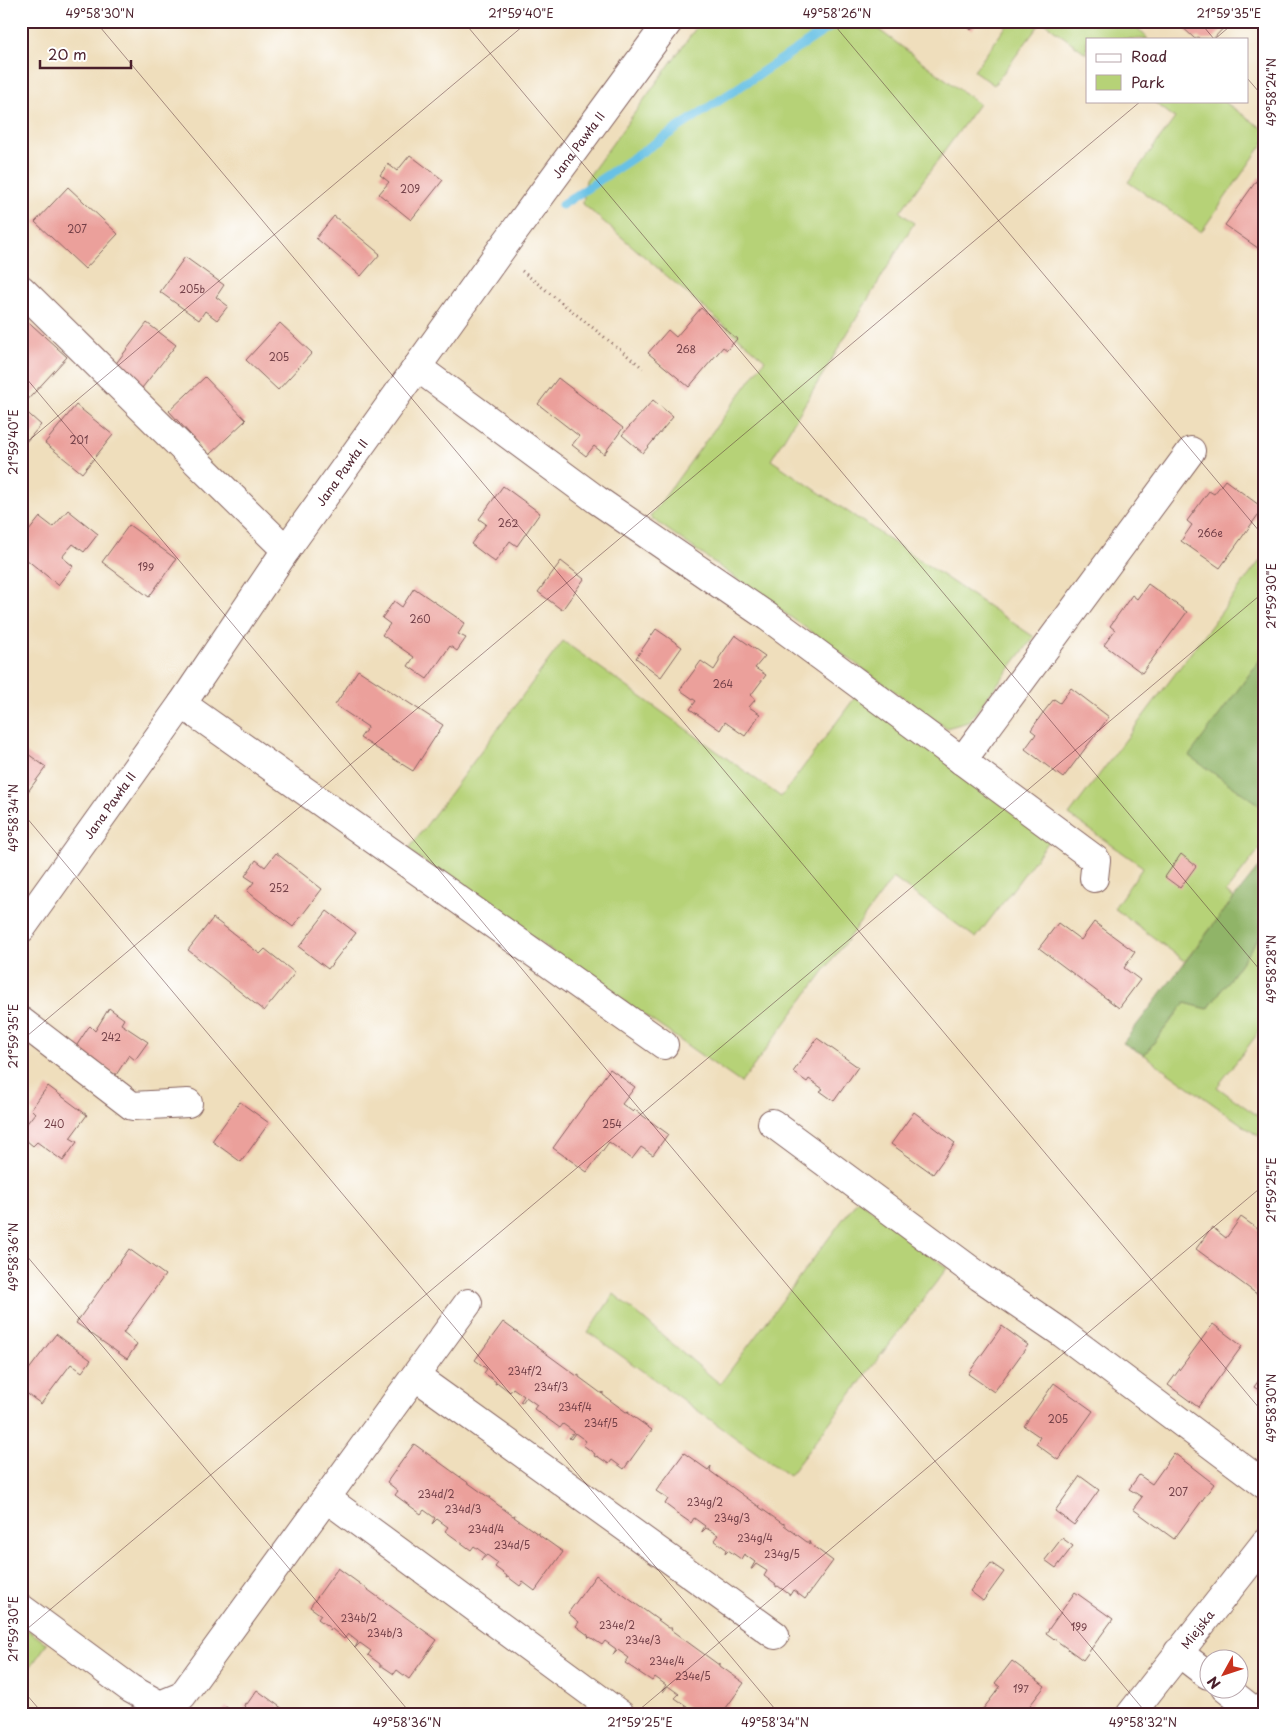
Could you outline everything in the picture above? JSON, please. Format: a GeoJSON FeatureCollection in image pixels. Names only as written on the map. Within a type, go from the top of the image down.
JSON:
{"type":"FeatureCollection","features":[{"type":"Feature","properties":{"kind":"street","name":"Jana Pawła II"},"geometry":{"type":"LineString","coordinates":[[21,928],[182,704],[286,550],[500,251],[669,21]]}},
{"type":"Feature","properties":{"kind":"street"},"geometry":{"type":"LineString","coordinates":[[21,289],[286,550]]}},
{"type":"Feature","properties":{"kind":"street"},"geometry":{"type":"LineString","coordinates":[[417,367],[597,500],[768,617],[1096,860],[1094,878]]}},
{"type":"Feature","properties":{"kind":"street"},"geometry":{"type":"LineString","coordinates":[[962,761],[1191,451]]}},
{"type":"Feature","properties":{"kind":"street"},"geometry":{"type":"LineString","coordinates":[[182,704],[664,1045]]}},
{"type":"Feature","properties":{"kind":"street"},"geometry":{"type":"LineString","coordinates":[[21,1021],[132,1106],[188,1103]]}},
{"type":"Feature","properties":{"kind":"street"},"geometry":{"type":"LineString","coordinates":[[772,1122],[980,1277],[1062,1333],[1265,1485]]}},
{"type":"Feature","properties":{"kind":"street"},"geometry":{"type":"LineString","coordinates":[[21,1608],[131,1688],[160,1705],[182,1696],[468,1303]]}},
{"type":"Feature","properties":{"kind":"street"},"geometry":{"type":"LineString","coordinates":[[415,1376],[775,1635]]}},
{"type":"Feature","properties":{"kind":"street"},"geometry":{"type":"LineString","coordinates":[[326,1498],[621,1715]]}},
{"type":"Feature","properties":{"kind":"street","name":"Miejska"},"geometry":{"type":"LineString","coordinates":[[1130,1715],[1265,1543]]}},
{"type":"Feature","properties":{"kind":"street"},"geometry":{"type":"LineString","coordinates":[[1178,1652],[1198,1667]]}},
{"type":"Feature","properties":{"kind":"street"},"geometry":{"type":"LineString","coordinates":[[1238,1698],[1259,1715]]}},
{"type":"Feature","properties":{"kind":"path"},"geometry":{"type":"LineString","coordinates":[[500,251],[643,368]]}},
{"type":"Feature","properties":{"kind":"green space"},"geometry":{"type":"Polygon","coordinates":[[[701,21],[867,21],[979,104],[900,212],[914,223],[771,460],[1034,637],[968,722],[946,728],[650,517],[765,360],[583,204],[586,180],[701,21]]]}},
{"type":"Feature","properties":{"kind":"green space"},"geometry":{"type":"Polygon","coordinates":[[[1010,21],[1042,21],[994,85],[974,71],[1010,21]]]}},
{"type":"Feature","properties":{"kind":"green space"},"geometry":{"type":"Polygon","coordinates":[[[1042,21],[1131,21],[1147,38],[1086,38],[1086,53],[1042,21]]]}},
{"type":"Feature","properties":{"kind":"green space"},"geometry":{"type":"Polygon","coordinates":[[[1154,102],[1224,102],[1265,130],[1265,141],[1201,232],[1128,182],[1175,118],[1154,102]]]}},
{"type":"Feature","properties":{"kind":"green space"},"geometry":{"type":"Polygon","coordinates":[[[1265,554],[1265,653],[1190,756],[1265,809],[1265,842],[1226,892],[1234,898],[1185,961],[1114,908],[1143,867],[1069,815],[1265,554]]]}},
{"type":"Feature","properties":{"kind":"green space"},"geometry":{"type":"Polygon","coordinates":[[[563,641],[781,797],[856,696],[1053,836],[976,938],[893,878],[741,1083],[408,850],[563,641]]]}},
{"type":"Feature","properties":{"kind":"green space"},"geometry":{"type":"Polygon","coordinates":[[[1265,653],[1265,809],[1189,756],[1265,653]]]}},
{"type":"Feature","properties":{"kind":"green space"},"geometry":{"type":"Polygon","coordinates":[[[1265,862],[1265,929],[1208,1009],[1185,1003],[1144,1055],[1123,1043],[1234,898],[1265,862]]]}},
{"type":"Feature","properties":{"kind":"green space"},"geometry":{"type":"Polygon","coordinates":[[[1265,929],[1265,1024],[1217,1087],[1265,1121],[1265,1127],[1258,1136],[1144,1055],[1185,1003],[1208,1009],[1265,929]]]}},
{"type":"Feature","properties":{"kind":"green space"},"geometry":{"type":"Polygon","coordinates":[[[858,1199],[947,1268],[789,1476],[588,1332],[614,1294],[720,1384],[858,1199]]]}},
{"type":"Feature","properties":{"kind":"green space"},"geometry":{"type":"Polygon","coordinates":[[[21,1625],[47,1644],[21,1680],[21,1625]]]}},
{"type":"Feature","properties":{"kind":"building"},"geometry":{"type":"Polygon","coordinates":[[[961,21],[980,21],[971,30],[961,21]]]}},
{"type":"Feature","properties":{"kind":"building"},"geometry":{"type":"Polygon","coordinates":[[[1176,21],[1230,21],[1214,38],[1194,38],[1176,21]]]}},
{"type":"Feature","properties":{"kind":"building"},"geometry":{"type":"Polygon","coordinates":[[[410,155],[443,180],[411,220],[379,194],[389,182],[380,175],[388,164],[397,171],[410,155]]]}},
{"type":"Feature","properties":{"kind":"building"},"geometry":{"type":"Polygon","coordinates":[[[1259,177],[1265,181],[1265,253],[1225,225],[1259,177]]]}},
{"type":"Feature","properties":{"kind":"building"},"geometry":{"type":"Polygon","coordinates":[[[68,187],[118,234],[85,269],[35,222],[68,187]]]}},
{"type":"Feature","properties":{"kind":"building"},"geometry":{"type":"Polygon","coordinates":[[[334,216],[380,254],[361,276],[316,238],[334,216]]]}},
{"type":"Feature","properties":{"kind":"building"},"geometry":{"type":"Polygon","coordinates":[[[185,257],[224,285],[216,297],[228,306],[217,320],[205,311],[199,320],[160,292],[185,257]]]}},
{"type":"Feature","properties":{"kind":"building"},"geometry":{"type":"Polygon","coordinates":[[[701,308],[737,339],[727,350],[723,347],[689,387],[648,353],[668,330],[676,337],[701,308]]]}},
{"type":"Feature","properties":{"kind":"building"},"geometry":{"type":"Polygon","coordinates":[[[21,315],[67,357],[21,407],[21,315]]]}},
{"type":"Feature","properties":{"kind":"building"},"geometry":{"type":"Polygon","coordinates":[[[147,323],[176,345],[142,388],[114,366],[147,323]]]}},
{"type":"Feature","properties":{"kind":"building"},"geometry":{"type":"Polygon","coordinates":[[[280,323],[312,353],[278,390],[246,360],[280,323]]]}},
{"type":"Feature","properties":{"kind":"building"},"geometry":{"type":"Polygon","coordinates":[[[205,377],[246,420],[209,455],[169,411],[205,377]]]}},
{"type":"Feature","properties":{"kind":"building"},"geometry":{"type":"Polygon","coordinates":[[[558,378],[623,428],[604,454],[594,446],[586,456],[572,445],[579,436],[538,404],[558,378]]]}},
{"type":"Feature","properties":{"kind":"building"},"geometry":{"type":"Polygon","coordinates":[[[653,400],[673,417],[643,453],[622,435],[653,400]]]}},
{"type":"Feature","properties":{"kind":"building"},"geometry":{"type":"Polygon","coordinates":[[[76,405],[113,435],[82,473],[45,443],[76,405]]]}},
{"type":"Feature","properties":{"kind":"building"},"geometry":{"type":"Polygon","coordinates":[[[21,407],[41,425],[25,443],[21,440],[21,407]]]}},
{"type":"Feature","properties":{"kind":"building"},"geometry":{"type":"Polygon","coordinates":[[[1225,480],[1263,508],[1220,568],[1181,541],[1192,525],[1187,521],[1209,491],[1214,494],[1225,480]]]}},
{"type":"Feature","properties":{"kind":"building"},"geometry":{"type":"Polygon","coordinates":[[[503,486],[540,513],[517,546],[510,541],[495,562],[471,544],[486,524],[479,519],[503,486]]]}},
{"type":"Feature","properties":{"kind":"building"},"geometry":{"type":"Polygon","coordinates":[[[68,510],[98,534],[84,552],[73,544],[62,557],[73,566],[58,585],[21,555],[21,541],[40,517],[53,527],[68,510]]]}},
{"type":"Feature","properties":{"kind":"building"},"geometry":{"type":"Polygon","coordinates":[[[129,525],[176,559],[149,597],[102,562],[129,525]]]}},
{"type":"Feature","properties":{"kind":"building"},"geometry":{"type":"Polygon","coordinates":[[[561,561],[584,579],[562,610],[538,592],[561,561]]]}},
{"type":"Feature","properties":{"kind":"building"},"geometry":{"type":"Polygon","coordinates":[[[1148,584],[1187,612],[1142,673],[1104,645],[1115,630],[1110,626],[1132,595],[1137,599],[1148,584]]]}},
{"type":"Feature","properties":{"kind":"building"},"geometry":{"type":"Polygon","coordinates":[[[414,588],[465,623],[458,634],[466,638],[457,651],[450,646],[427,679],[408,666],[414,657],[382,635],[390,624],[382,618],[394,601],[402,607],[414,588]]]}},
{"type":"Feature","properties":{"kind":"building"},"geometry":{"type":"Polygon","coordinates":[[[656,629],[682,647],[661,677],[636,658],[656,629]]]}},
{"type":"Feature","properties":{"kind":"building"},"geometry":{"type":"Polygon","coordinates":[[[735,635],[765,656],[755,668],[766,675],[751,695],[755,700],[749,707],[760,714],[745,736],[725,722],[720,730],[690,709],[696,701],[680,690],[701,661],[714,670],[719,662],[719,658],[735,635]]]}},
{"type":"Feature","properties":{"kind":"building"},"geometry":{"type":"Polygon","coordinates":[[[358,670],[443,725],[413,771],[360,738],[368,727],[335,705],[358,670]]]}},
{"type":"Feature","properties":{"kind":"building"},"geometry":{"type":"Polygon","coordinates":[[[1071,688],[1109,717],[1063,778],[1025,749],[1036,734],[1031,730],[1042,714],[1054,699],[1060,703],[1071,688]]]}},
{"type":"Feature","properties":{"kind":"building"},"geometry":{"type":"Polygon","coordinates":[[[21,749],[46,767],[21,801],[21,749]]]}},
{"type":"Feature","properties":{"kind":"building"},"geometry":{"type":"Polygon","coordinates":[[[276,853],[322,889],[293,927],[247,891],[254,882],[245,876],[256,860],[265,867],[276,853]]]}},
{"type":"Feature","properties":{"kind":"building"},"geometry":{"type":"Polygon","coordinates":[[[1181,854],[1196,866],[1180,888],[1165,877],[1181,854]]]}},
{"type":"Feature","properties":{"kind":"building"},"geometry":{"type":"Polygon","coordinates":[[[327,911],[356,933],[328,969],[299,947],[327,911]]]}},
{"type":"Feature","properties":{"kind":"building"},"geometry":{"type":"Polygon","coordinates":[[[213,918],[260,954],[265,949],[295,973],[264,1011],[188,950],[213,918]]]}},
{"type":"Feature","properties":{"kind":"building"},"geometry":{"type":"Polygon","coordinates":[[[1094,922],[1135,952],[1124,968],[1140,980],[1119,1008],[1039,948],[1058,923],[1081,940],[1094,922]]]}},
{"type":"Feature","properties":{"kind":"building"},"geometry":{"type":"Polygon","coordinates":[[[109,1008],[124,1019],[121,1024],[148,1042],[135,1060],[129,1055],[116,1075],[75,1048],[90,1026],[95,1031],[109,1008]]]}},
{"type":"Feature","properties":{"kind":"building"},"geometry":{"type":"Polygon","coordinates":[[[817,1038],[858,1067],[834,1101],[820,1091],[823,1089],[809,1079],[807,1082],[793,1072],[817,1038]]]}},
{"type":"Feature","properties":{"kind":"building"},"geometry":{"type":"Polygon","coordinates":[[[610,1069],[635,1087],[622,1104],[633,1112],[635,1110],[668,1134],[653,1155],[641,1147],[632,1159],[609,1142],[587,1172],[553,1148],[610,1069]]]}},
{"type":"Feature","properties":{"kind":"building"},"geometry":{"type":"Polygon","coordinates":[[[48,1086],[87,1115],[70,1138],[77,1142],[63,1161],[37,1142],[33,1146],[21,1136],[21,1131],[35,1113],[31,1109],[48,1086]]]}},
{"type":"Feature","properties":{"kind":"building"},"geometry":{"type":"Polygon","coordinates":[[[240,1102],[269,1123],[241,1162],[212,1141],[240,1102]]]}},
{"type":"Feature","properties":{"kind":"building"},"geometry":{"type":"Polygon","coordinates":[[[914,1112],[955,1143],[933,1174],[891,1144],[914,1112]]]}},
{"type":"Feature","properties":{"kind":"building"},"geometry":{"type":"Polygon","coordinates":[[[1241,1217],[1265,1234],[1265,1300],[1196,1249],[1212,1227],[1226,1238],[1241,1217]]]}},
{"type":"Feature","properties":{"kind":"building"},"geometry":{"type":"Polygon","coordinates":[[[129,1249],[165,1275],[123,1333],[137,1344],[127,1359],[76,1323],[129,1249]]]}},
{"type":"Feature","properties":{"kind":"building"},"geometry":{"type":"Polygon","coordinates":[[[503,1322],[577,1376],[579,1375],[579,1377],[602,1394],[603,1392],[603,1395],[626,1412],[629,1411],[628,1413],[652,1430],[624,1469],[612,1460],[609,1464],[594,1456],[595,1454],[583,1445],[586,1441],[575,1433],[571,1439],[569,1438],[574,1432],[563,1424],[560,1428],[534,1409],[537,1405],[526,1397],[522,1403],[520,1402],[524,1396],[513,1388],[510,1392],[498,1383],[495,1384],[496,1382],[484,1373],[487,1369],[475,1360],[503,1322]]]}},
{"type":"Feature","properties":{"kind":"building"},"geometry":{"type":"Polygon","coordinates":[[[1213,1324],[1242,1346],[1198,1407],[1168,1385],[1213,1324]]]}},
{"type":"Feature","properties":{"kind":"building"},"geometry":{"type":"Polygon","coordinates":[[[1002,1326],[1028,1345],[994,1392],[968,1374],[1002,1326]]]}},
{"type":"Feature","properties":{"kind":"building"},"geometry":{"type":"Polygon","coordinates":[[[56,1334],[91,1360],[82,1372],[71,1364],[41,1404],[21,1389],[21,1380],[56,1334]]]}},
{"type":"Feature","properties":{"kind":"building"},"geometry":{"type":"Polygon","coordinates":[[[1265,1372],[1265,1394],[1254,1387],[1265,1372]]]}},
{"type":"Feature","properties":{"kind":"building"},"geometry":{"type":"Polygon","coordinates":[[[1054,1383],[1093,1411],[1058,1460],[1036,1444],[1040,1437],[1024,1426],[1054,1383]]]}},
{"type":"Feature","properties":{"kind":"building"},"geometry":{"type":"Polygon","coordinates":[[[414,1444],[488,1497],[491,1497],[490,1499],[513,1516],[515,1515],[514,1517],[538,1534],[539,1532],[539,1535],[563,1552],[535,1591],[523,1582],[520,1586],[508,1577],[506,1578],[507,1576],[495,1567],[498,1563],[487,1555],[481,1560],[485,1554],[474,1546],[471,1550],[445,1531],[448,1527],[437,1519],[432,1524],[435,1518],[424,1510],[421,1514],[395,1495],[398,1491],[387,1482],[414,1444]]]}},
{"type":"Feature","properties":{"kind":"building"},"geometry":{"type":"Polygon","coordinates":[[[684,1453],[708,1470],[711,1466],[710,1471],[784,1523],[784,1525],[807,1542],[810,1542],[833,1561],[805,1599],[793,1590],[790,1595],[778,1586],[776,1587],[764,1576],[767,1571],[756,1564],[751,1569],[755,1562],[744,1554],[741,1559],[728,1550],[725,1553],[726,1549],[714,1540],[718,1535],[706,1528],[701,1533],[705,1526],[694,1518],[691,1523],[677,1515],[665,1504],[668,1499],[656,1491],[684,1453]]]}},
{"type":"Feature","properties":{"kind":"building"},"geometry":{"type":"Polygon","coordinates":[[[1174,1453],[1214,1484],[1174,1539],[1133,1509],[1142,1497],[1129,1489],[1139,1475],[1152,1484],[1174,1453]]]}},
{"type":"Feature","properties":{"kind":"building"},"geometry":{"type":"Polygon","coordinates":[[[1080,1476],[1099,1490],[1074,1525],[1055,1511],[1080,1476]]]}},
{"type":"Feature","properties":{"kind":"building"},"geometry":{"type":"Polygon","coordinates":[[[1062,1538],[1073,1546],[1056,1568],[1045,1560],[1062,1538]]]}},
{"type":"Feature","properties":{"kind":"building"},"geometry":{"type":"Polygon","coordinates":[[[991,1563],[1004,1572],[983,1601],[970,1591],[991,1563]]]}},
{"type":"Feature","properties":{"kind":"building"},"geometry":{"type":"Polygon","coordinates":[[[338,1568],[437,1640],[409,1679],[397,1670],[394,1674],[380,1666],[368,1655],[371,1651],[360,1643],[355,1648],[358,1642],[348,1634],[344,1639],[332,1629],[330,1630],[318,1619],[321,1615],[310,1607],[338,1568]]]}},
{"type":"Feature","properties":{"kind":"building"},"geometry":{"type":"Polygon","coordinates":[[[596,1575],[669,1628],[672,1628],[671,1630],[719,1665],[720,1663],[720,1666],[744,1683],[721,1715],[707,1715],[704,1713],[703,1715],[698,1715],[689,1708],[687,1709],[688,1707],[675,1698],[679,1694],[668,1686],[663,1692],[666,1685],[655,1677],[652,1681],[625,1663],[629,1658],[618,1650],[613,1655],[616,1649],[605,1641],[602,1645],[589,1638],[588,1635],[576,1626],[579,1622],[568,1613],[596,1575]]]}},
{"type":"Feature","properties":{"kind":"building"},"geometry":{"type":"Polygon","coordinates":[[[1075,1592],[1113,1619],[1083,1660],[1046,1633],[1075,1592]]]}},
{"type":"Feature","properties":{"kind":"building"},"geometry":{"type":"Polygon","coordinates":[[[1012,1661],[1045,1686],[1028,1708],[1033,1712],[1030,1715],[990,1715],[983,1709],[1000,1687],[995,1683],[1012,1661]]]}},
{"type":"Feature","properties":{"kind":"building"},"geometry":{"type":"Polygon","coordinates":[[[257,1690],[287,1712],[286,1715],[240,1715],[245,1707],[245,1703],[247,1704],[257,1690]]]}},
{"type":"Feature","properties":{"kind":"building"},"geometry":{"type":"Polygon","coordinates":[[[226,1707],[236,1715],[220,1715],[226,1707]]]}},
{"type":"Feature","properties":{"kind":"waterway"},"geometry":{"type":"LineString","coordinates":[[562,205],[839,21]]}}]}
